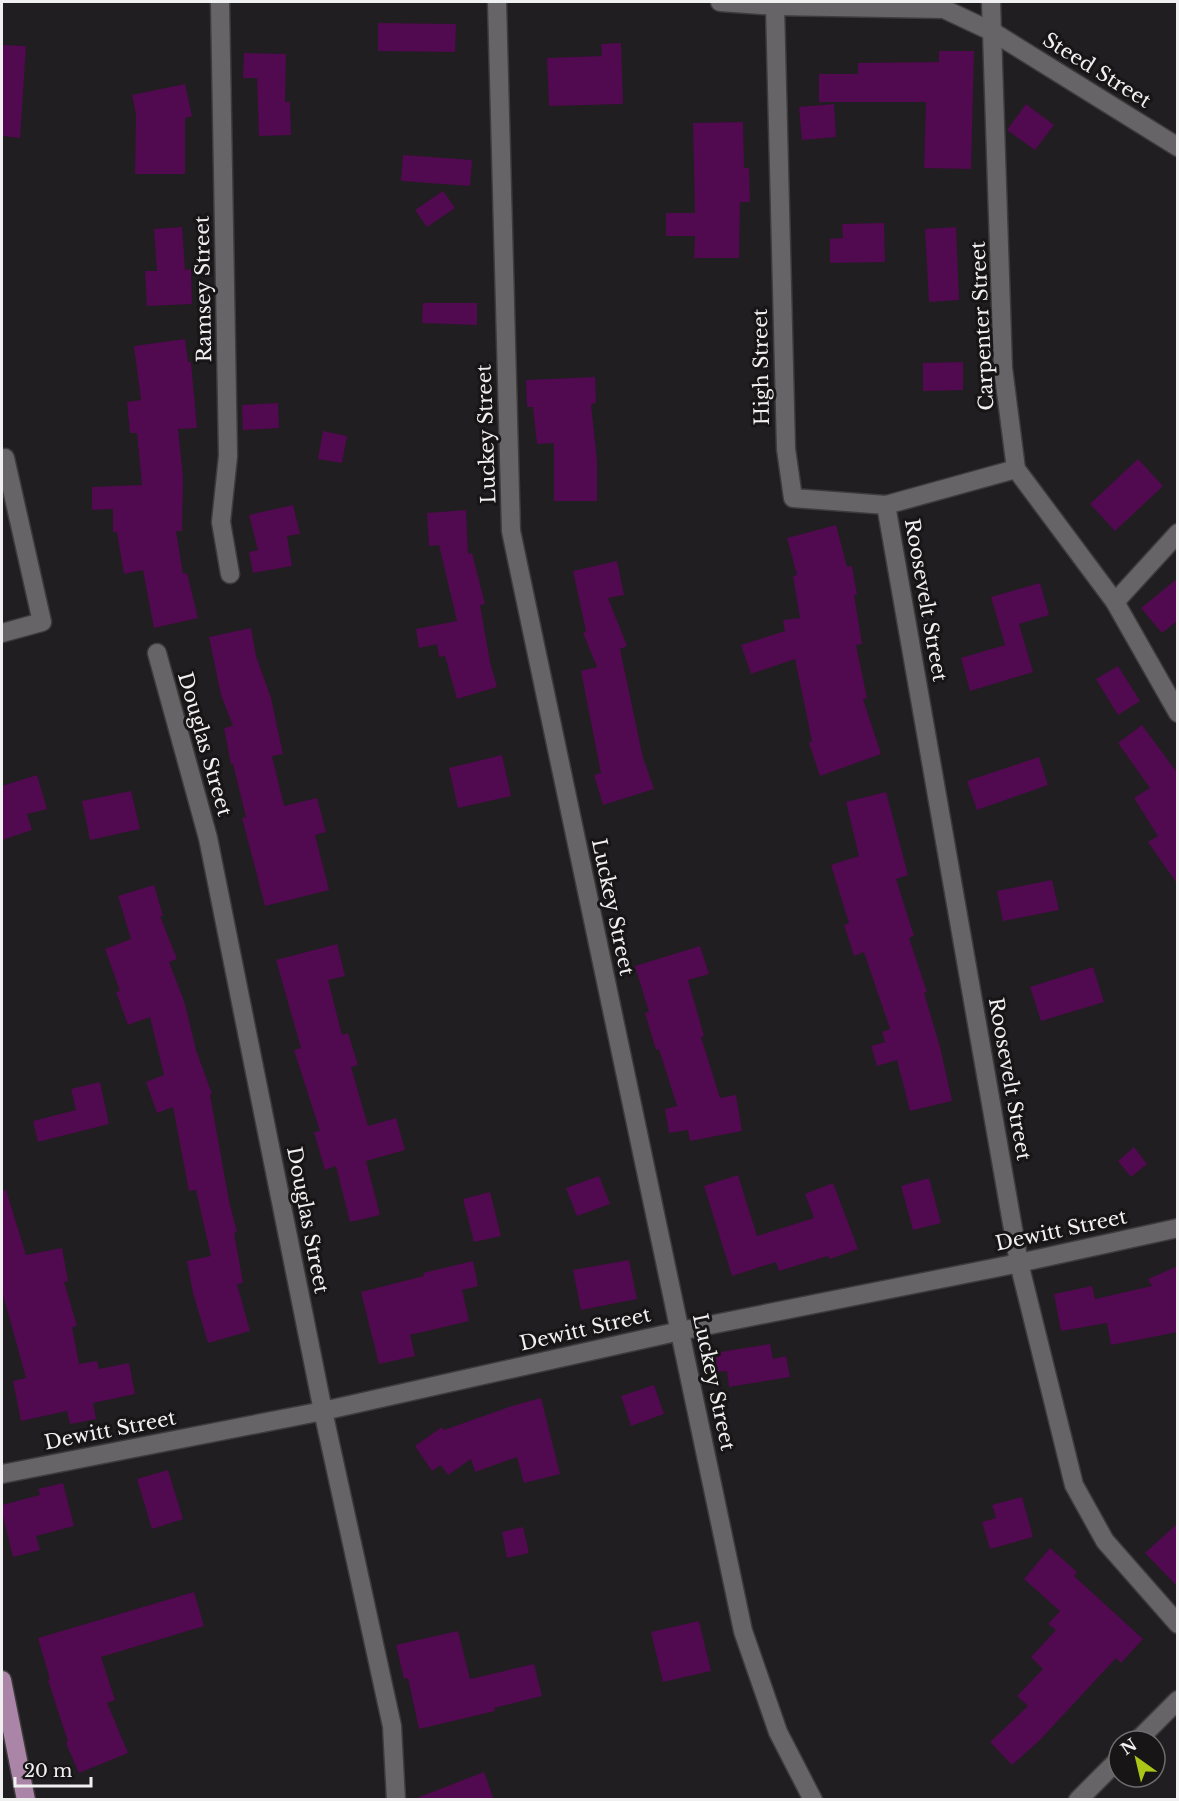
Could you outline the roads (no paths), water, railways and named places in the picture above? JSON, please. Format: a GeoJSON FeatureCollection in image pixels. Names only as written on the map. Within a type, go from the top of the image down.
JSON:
{"type":"FeatureCollection","features":[{"type":"Feature","properties":{"kind":"main road"},"geometry":{"type":"LineString","coordinates":[[2,1680],[26,1800]]}},
{"type":"Feature","properties":{"kind":"street","name":"Ramsey Street"},"geometry":{"type":"LineString","coordinates":[[220,2],[228,456],[221,522],[230,574]]}},
{"type":"Feature","properties":{"kind":"street","name":"Luckey Street"},"geometry":{"type":"LineString","coordinates":[[497,2],[511,531],[743,1631],[778,1732],[813,1800]]}},
{"type":"Feature","properties":{"kind":"street","name":"Steed Street"},"geometry":{"type":"LineString","coordinates":[[720,2],[775,6],[944,9],[993,32],[1178,147]]}},
{"type":"Feature","properties":{"kind":"street","name":"Carpenter Street"},"geometry":{"type":"LineString","coordinates":[[991,2],[1003,368],[1016,469],[1115,602],[1178,713]]}},
{"type":"Feature","properties":{"kind":"street","name":"High Street"},"geometry":{"type":"LineString","coordinates":[[775,6],[786,449],[793,498],[886,505],[1016,469]]}},
{"type":"Feature","properties":{"kind":"street"},"geometry":{"type":"LineString","coordinates":[[2,459],[5,458],[42,622],[2,633]]}},
{"type":"Feature","properties":{"kind":"street","name":"Roosevelt Street"},"geometry":{"type":"LineString","coordinates":[[886,505],[1019,1263],[1074,1485],[1104,1541],[1178,1624]]}},
{"type":"Feature","properties":{"kind":"street"},"geometry":{"type":"LineString","coordinates":[[1115,602],[1178,533]]}},
{"type":"Feature","properties":{"kind":"street","name":"Douglas Street"},"geometry":{"type":"LineString","coordinates":[[157,654],[208,838],[323,1411],[392,1725],[396,1800]]}},
{"type":"Feature","properties":{"kind":"street","name":"Dewitt Street"},"geometry":{"type":"LineString","coordinates":[[2,1474],[323,1411],[680,1331],[1019,1263],[1178,1228]]}},
{"type":"Feature","properties":{"kind":"street"},"geometry":{"type":"LineString","coordinates":[[1149,1729],[1178,1700]]}},
{"type":"Feature","properties":{"kind":"street"},"geometry":{"type":"LineString","coordinates":[[1078,1800],[1107,1771]]}}]}
